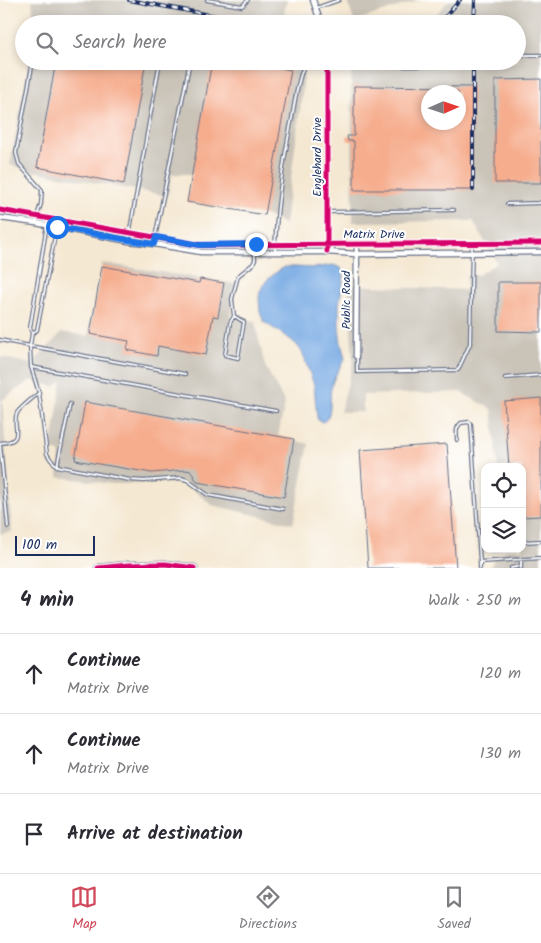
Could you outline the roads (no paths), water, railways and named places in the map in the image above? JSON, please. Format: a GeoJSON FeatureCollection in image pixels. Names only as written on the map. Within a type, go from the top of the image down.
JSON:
{"type":"FeatureCollection","features":[{"type":"Feature","properties":{"kind":"street"},"geometry":{"type":"LineString","coordinates":[[313,0],[318,15]]}},
{"type":"Feature","properties":{"kind":"street","name":"Englehard Drive"},"geometry":{"type":"LineString","coordinates":[[327,70],[327,252]]}},
{"type":"Feature","properties":{"kind":"street","name":"Matrix Drive"},"geometry":{"type":"LineString","coordinates":[[0,210],[200,245],[541,243]]}},
{"type":"Feature","properties":{"kind":"street","name":"Matrix Drive"},"geometry":{"type":"LineString","coordinates":[[0,218],[201,252],[327,252],[356,254],[541,252]]}},
{"type":"Feature","properties":{"kind":"street","name":"Public Road"},"geometry":{"type":"LineString","coordinates":[[356,356],[357,244]]}},
{"type":"Feature","properties":{"kind":"street"},"geometry":{"type":"LineString","coordinates":[[98,568],[165,564],[194,568]]}},
{"type":"Feature","properties":{"kind":"lane"},"geometry":{"type":"LineString","coordinates":[[207,0],[242,6],[248,0]]}},
{"type":"Feature","properties":{"kind":"lane"},"geometry":{"type":"LineString","coordinates":[[316,8],[339,0]]}},
{"type":"Feature","properties":{"kind":"lane"},"geometry":{"type":"LineString","coordinates":[[526,55],[541,55]]}},
{"type":"Feature","properties":{"kind":"lane"},"geometry":{"type":"LineString","coordinates":[[30,70],[16,153],[19,164],[42,190],[41,204],[36,223]]}},
{"type":"Feature","properties":{"kind":"lane"},"geometry":{"type":"LineString","coordinates":[[128,240],[158,70]]}},
{"type":"Feature","properties":{"kind":"lane"},"geometry":{"type":"LineString","coordinates":[[154,244],[188,70]]}},
{"type":"Feature","properties":{"kind":"lane"},"geometry":{"type":"LineString","coordinates":[[275,252],[278,198],[290,126],[302,70]]}},
{"type":"Feature","properties":{"kind":"lane"},"geometry":{"type":"LineString","coordinates":[[507,204],[540,203]]}},
{"type":"Feature","properties":{"kind":"lane"},"geometry":{"type":"LineString","coordinates":[[326,212],[454,210]]}},
{"type":"Feature","properties":{"kind":"lane"},"geometry":{"type":"LineString","coordinates":[[48,218],[30,328],[32,333],[30,367],[39,393],[47,454],[51,460],[57,466],[130,480],[144,481],[181,478],[188,480],[208,494],[282,509]]}},
{"type":"Feature","properties":{"kind":"lane"},"geometry":{"type":"LineString","coordinates":[[32,333],[37,330],[58,220]]}},
{"type":"Feature","properties":{"kind":"lane"},"geometry":{"type":"LineString","coordinates":[[234,316],[244,322],[238,358],[224,355],[230,323],[234,316],[232,299],[238,276],[253,264],[255,260],[256,244]]}},
{"type":"Feature","properties":{"kind":"lane"},"geometry":{"type":"LineString","coordinates":[[356,356],[357,372],[458,370],[470,344],[472,244]]}},
{"type":"Feature","properties":{"kind":"lane"},"geometry":{"type":"LineString","coordinates":[[0,340],[185,374]]}},
{"type":"Feature","properties":{"kind":"lane"},"geometry":{"type":"LineString","coordinates":[[30,367],[276,411]]}},
{"type":"Feature","properties":{"kind":"lane"},"geometry":{"type":"LineString","coordinates":[[505,378],[541,375]]}},
{"type":"Feature","properties":{"kind":"lane"},"geometry":{"type":"LineString","coordinates":[[8,527],[0,444],[15,438],[17,433],[17,413],[39,393]]}},
{"type":"Feature","properties":{"kind":"lane"},"geometry":{"type":"LineString","coordinates":[[57,466],[70,404]]}},
{"type":"Feature","properties":{"kind":"lane"},"geometry":{"type":"LineString","coordinates":[[457,440],[456,428],[459,424],[469,422],[472,424],[480,568]]}},
{"type":"Feature","properties":{"kind":"lane"},"geometry":{"type":"LineString","coordinates":[[526,542],[541,541]]}},
{"type":"Feature","properties":{"kind":"lane"},"geometry":{"type":"LineString","coordinates":[[480,562],[541,558]]}},
{"type":"Feature","properties":{"kind":"lane"},"geometry":{"type":"LineString","coordinates":[[511,568],[521,567],[521,559]]}},
{"type":"Feature","properties":{"kind":"water"},"geometry":{"type":"Polygon","coordinates":[[[333,265],[341,268],[344,276],[339,304],[339,327],[345,359],[333,381],[328,415],[323,422],[318,420],[317,417],[314,385],[302,352],[290,339],[264,322],[260,312],[259,298],[260,291],[267,280],[285,267],[314,268],[333,265]]]}},
{"type":"Feature","properties":{"kind":"railway"},"geometry":{"type":"LineString","coordinates":[[129,0],[211,15]]}},
{"type":"Feature","properties":{"kind":"railway"},"geometry":{"type":"LineString","coordinates":[[447,15],[460,0]]}},
{"type":"Feature","properties":{"kind":"railway"},"geometry":{"type":"LineString","coordinates":[[474,15],[475,0]]}},
{"type":"Feature","properties":{"kind":"railway"},"geometry":{"type":"LineString","coordinates":[[473,70],[473,190]]}}]}
